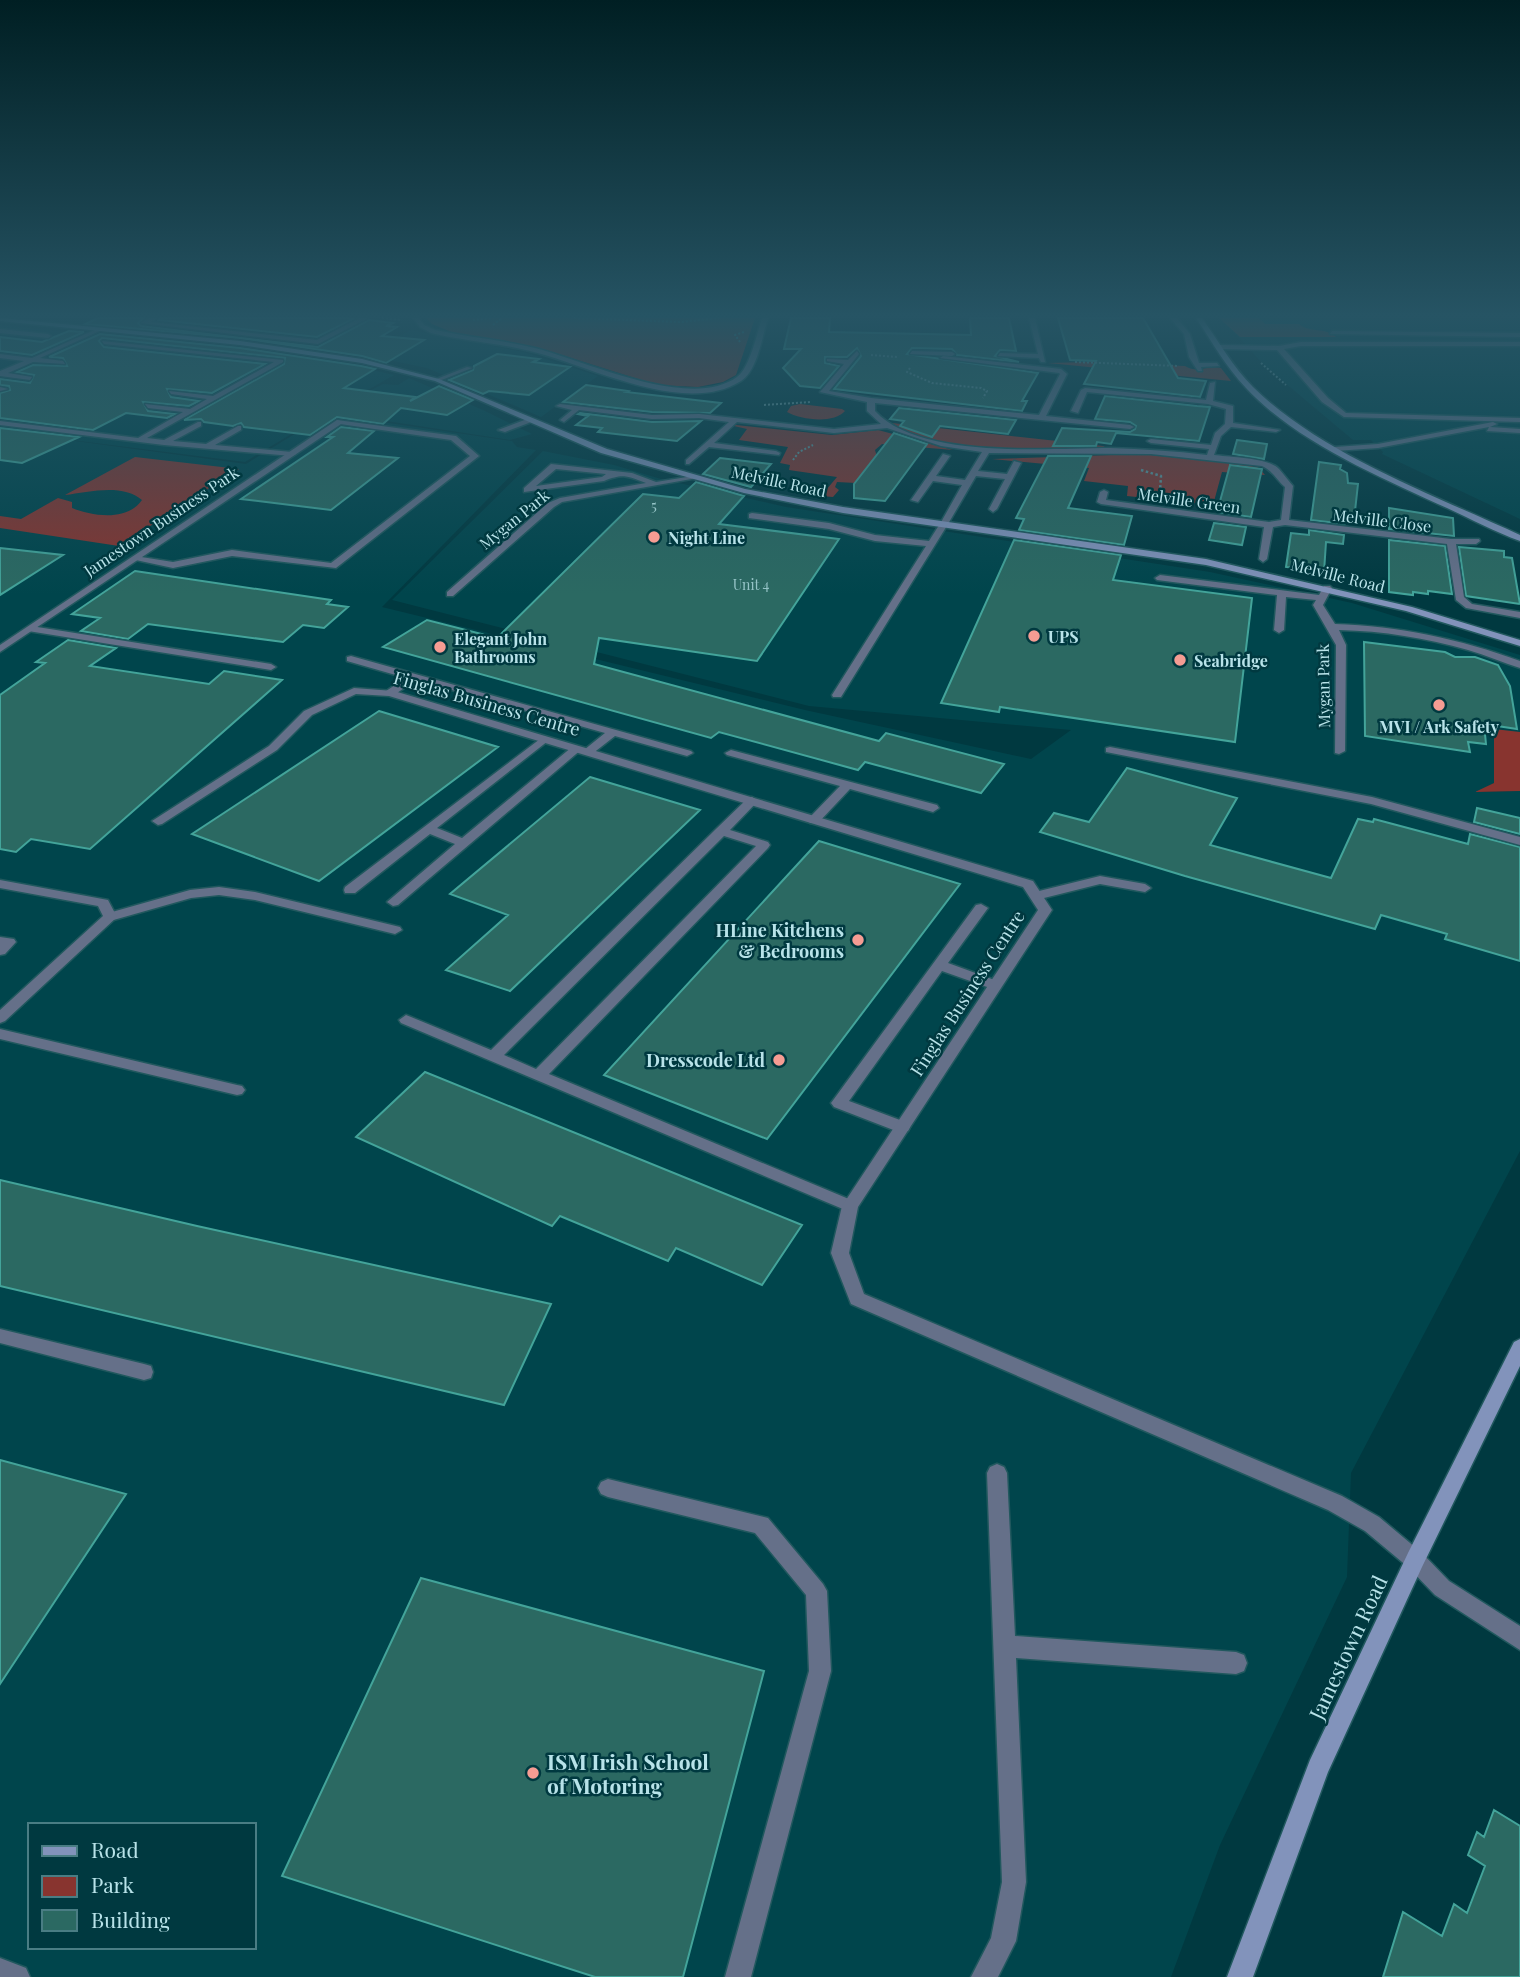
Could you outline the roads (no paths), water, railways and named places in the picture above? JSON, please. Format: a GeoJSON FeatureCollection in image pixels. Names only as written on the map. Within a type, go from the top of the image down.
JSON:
{"type":"FeatureCollection","features":[{"type":"Feature","properties":{"kind":"street"},"geometry":{"type":"LineString","coordinates":[[184,410],[190,411]]}},
{"type":"Feature","properties":{"kind":"street","name":"Melville Road"},"geometry":{"type":"LineString","coordinates":[[506,410],[604,451],[693,478],[789,500],[1194,560],[1324,593],[1409,609],[1517,641]]}},
{"type":"Feature","properties":{"kind":"street"},"geometry":{"type":"LineString","coordinates":[[564,420],[575,410]]}},
{"type":"Feature","properties":{"kind":"street"},"geometry":{"type":"LineString","coordinates":[[597,410],[652,417],[699,416],[834,431],[885,426],[926,440],[986,452],[1058,453],[1114,450],[1264,464],[1275,469],[1289,486],[1284,522]]}},
{"type":"Feature","properties":{"kind":"street"},"geometry":{"type":"LineString","coordinates":[[871,410],[885,426]]}},
{"type":"Feature","properties":{"kind":"street"},"geometry":{"type":"LineString","coordinates":[[969,410],[1130,427]]}},
{"type":"Feature","properties":{"kind":"street"},"geometry":{"type":"LineString","coordinates":[[1042,417],[1045,410]]}},
{"type":"Feature","properties":{"kind":"street"},"geometry":{"type":"LineString","coordinates":[[1210,457],[1218,435],[1229,425],[1230,410]]}},
{"type":"Feature","properties":{"kind":"street"},"geometry":{"type":"LineString","coordinates":[[1277,410],[1335,449],[1520,538]]}},
{"type":"Feature","properties":{"kind":"street"},"geometry":{"type":"LineString","coordinates":[[1339,410],[1345,415],[1520,420]]}},
{"type":"Feature","properties":{"kind":"street"},"geometry":{"type":"LineString","coordinates":[[139,440],[190,411]]}},
{"type":"Feature","properties":{"kind":"street"},"geometry":{"type":"LineString","coordinates":[[689,462],[735,420]]}},
{"type":"Feature","properties":{"kind":"street"},"geometry":{"type":"LineString","coordinates":[[1335,449],[1377,446],[1477,429],[1494,423],[1493,420]]}},
{"type":"Feature","properties":{"kind":"street"},"geometry":{"type":"LineString","coordinates":[[502,430],[530,421]]}},
{"type":"Feature","properties":{"kind":"street","name":"Jamestown Business Park"},"geometry":{"type":"LineString","coordinates":[[0,649],[340,422],[453,438],[475,456],[333,566],[232,554],[173,565],[135,559]]}},
{"type":"Feature","properties":{"kind":"street"},"geometry":{"type":"LineString","coordinates":[[0,423],[205,448],[292,454]]}},
{"type":"Feature","properties":{"kind":"street"},"geometry":{"type":"LineString","coordinates":[[164,443],[198,424]]}},
{"type":"Feature","properties":{"kind":"street"},"geometry":{"type":"LineString","coordinates":[[1229,425],[1276,430]]}},
{"type":"Feature","properties":{"kind":"street"},"geometry":{"type":"LineString","coordinates":[[205,448],[239,428]]}},
{"type":"Feature","properties":{"kind":"street"},"geometry":{"type":"LineString","coordinates":[[1477,429],[1520,430]]}},
{"type":"Feature","properties":{"kind":"street"},"geometry":{"type":"LineString","coordinates":[[1151,441],[1212,447]]}},
{"type":"Feature","properties":{"kind":"street"},"geometry":{"type":"LineString","coordinates":[[708,445],[776,453]]}},
{"type":"Feature","properties":{"kind":"street"},"geometry":{"type":"LineString","coordinates":[[837,695],[986,452]]}},
{"type":"Feature","properties":{"kind":"street"},"geometry":{"type":"LineString","coordinates":[[915,500],[946,456]]}},
{"type":"Feature","properties":{"kind":"street"},"geometry":{"type":"LineString","coordinates":[[993,509],[1017,464]]}},
{"type":"Feature","properties":{"kind":"street"},"geometry":{"type":"LineString","coordinates":[[614,473],[604,479],[527,490],[554,466],[632,475],[656,485]]}},
{"type":"Feature","properties":{"kind":"street"},"geometry":{"type":"LineString","coordinates":[[974,473],[1010,477]]}},
{"type":"Feature","properties":{"kind":"street","name":"Mygan Park"},"geometry":{"type":"LineString","coordinates":[[450,594],[551,505],[573,498],[693,478]]}},
{"type":"Feature","properties":{"kind":"street"},"geometry":{"type":"LineString","coordinates":[[930,478],[967,483]]}},
{"type":"Feature","properties":{"kind":"street","name":"Melville Green"},"geometry":{"type":"LineString","coordinates":[[1104,492],[1101,502],[1269,525],[1284,522]]}},
{"type":"Feature","properties":{"kind":"street"},"geometry":{"type":"LineString","coordinates":[[752,516],[829,526],[875,538],[932,544]]}},
{"type":"Feature","properties":{"kind":"street","name":"Melville Close"},"geometry":{"type":"LineString","coordinates":[[1284,522],[1451,542],[1476,541]]}},
{"type":"Feature","properties":{"kind":"street"},"geometry":{"type":"LineString","coordinates":[[1263,559],[1269,525]]}},
{"type":"Feature","properties":{"kind":"street"},"geometry":{"type":"LineString","coordinates":[[1451,542],[1458,598],[1469,606],[1520,615]]}},
{"type":"Feature","properties":{"kind":"street"},"geometry":{"type":"LineString","coordinates":[[1160,578],[1282,593],[1324,593]]}},
{"type":"Feature","properties":{"kind":"street"},"geometry":{"type":"LineString","coordinates":[[1279,630],[1282,593]]}},
{"type":"Feature","properties":{"kind":"street","name":"Mygan Park"},"geometry":{"type":"LineString","coordinates":[[1324,593],[1318,605],[1339,636],[1341,645],[1339,751]]}},
{"type":"Feature","properties":{"kind":"street"},"geometry":{"type":"LineString","coordinates":[[1331,627],[1372,629],[1456,643],[1520,665]]}},
{"type":"Feature","properties":{"kind":"street"},"geometry":{"type":"LineString","coordinates":[[31,629],[271,667]]}},
{"type":"Feature","properties":{"kind":"street"},"geometry":{"type":"LineString","coordinates":[[351,659],[687,753]]}},
{"type":"Feature","properties":{"kind":"street"},"geometry":{"type":"LineString","coordinates":[[390,693],[414,677]]}},
{"type":"Feature","properties":{"kind":"street","name":"Finglas Business Centre"},"geometry":{"type":"LineString","coordinates":[[158,821],[273,748],[307,713],[354,691],[390,693],[1028,884],[1045,909],[850,1206],[840,1253],[857,1299],[1335,1503],[1372,1524],[1415,1560],[1442,1588],[1520,1639]]}},
{"type":"Feature","properties":{"kind":"street"},"geometry":{"type":"LineString","coordinates":[[393,902],[463,843],[582,750],[612,733]]}},
{"type":"Feature","properties":{"kind":"street"},"geometry":{"type":"LineString","coordinates":[[350,890],[544,739]]}},
{"type":"Feature","properties":{"kind":"street"},"geometry":{"type":"LineString","coordinates":[[1110,750],[1372,801],[1520,841]]}},
{"type":"Feature","properties":{"kind":"street"},"geometry":{"type":"LineString","coordinates":[[731,752],[933,808]]}},
{"type":"Feature","properties":{"kind":"street"},"geometry":{"type":"LineString","coordinates":[[814,820],[848,784]]}},
{"type":"Feature","properties":{"kind":"street"},"geometry":{"type":"LineString","coordinates":[[493,1057],[752,802]]}},
{"type":"Feature","properties":{"kind":"street"},"geometry":{"type":"LineString","coordinates":[[429,829],[463,843]]}},
{"type":"Feature","properties":{"kind":"street"},"geometry":{"type":"LineString","coordinates":[[538,1076],[764,845],[721,831]]}},
{"type":"Feature","properties":{"kind":"street"},"geometry":{"type":"LineString","coordinates":[[1036,896],[1100,880],[1145,888]]}},
{"type":"Feature","properties":{"kind":"street"},"geometry":{"type":"LineString","coordinates":[[0,884],[103,903],[110,917]]}},
{"type":"Feature","properties":{"kind":"street"},"geometry":{"type":"LineString","coordinates":[[0,1018],[110,917],[190,894],[219,891],[255,895],[395,930]]}},
{"type":"Feature","properties":{"kind":"street"},"geometry":{"type":"LineString","coordinates":[[902,1127],[839,1103],[981,908]]}},
{"type":"Feature","properties":{"kind":"street"},"geometry":{"type":"LineString","coordinates":[[0,941],[9,942],[0,951]]}},
{"type":"Feature","properties":{"kind":"street"},"geometry":{"type":"LineString","coordinates":[[940,965],[995,985]]}},
{"type":"Feature","properties":{"kind":"street"},"geometry":{"type":"LineString","coordinates":[[407,1020],[850,1206]]}},
{"type":"Feature","properties":{"kind":"street"},"geometry":{"type":"LineString","coordinates":[[0,1034],[237,1090]]}},
{"type":"Feature","properties":{"kind":"street"},"geometry":{"type":"LineString","coordinates":[[0,1336],[144,1371]]}},
{"type":"Feature","properties":{"kind":"street","name":"Jamestown Road"},"geometry":{"type":"LineString","coordinates":[[1240,1977],[1318,1768],[1415,1560],[1520,1348]]}},
{"type":"Feature","properties":{"kind":"street"},"geometry":{"type":"LineString","coordinates":[[984,1977],[1003,1941],[1014,1882],[996,1473]]}},
{"type":"Feature","properties":{"kind":"street"},"geometry":{"type":"LineString","coordinates":[[608,1488],[761,1525],[816,1591],[820,1671],[738,1977]]}},
{"type":"Feature","properties":{"kind":"street"},"geometry":{"type":"LineString","coordinates":[[1004,1646],[1236,1663]]}},
{"type":"Feature","properties":{"kind":"street"},"geometry":{"type":"LineString","coordinates":[[0,1971],[17,1977]]}},
{"type":"Feature","properties":{"kind":"place","name":"Night Line"},"geometry":{"type":"Point","coordinates":[654,537]}},
{"type":"Feature","properties":{"kind":"place","name":"UPS"},"geometry":{"type":"Point","coordinates":[1034,636]}},
{"type":"Feature","properties":{"kind":"place","name":"Elegant John Bathrooms"},"geometry":{"type":"Point","coordinates":[440,647]}},
{"type":"Feature","properties":{"kind":"place","name":"Seabridge"},"geometry":{"type":"Point","coordinates":[1180,660]}},
{"type":"Feature","properties":{"kind":"place","name":"MVI / Ark Safety"},"geometry":{"type":"Point","coordinates":[1439,705]}},
{"type":"Feature","properties":{"kind":"place","name":"HLine Kitchens & Bedrooms"},"geometry":{"type":"Point","coordinates":[858,940]}},
{"type":"Feature","properties":{"kind":"place","name":"Dresscode Ltd"},"geometry":{"type":"Point","coordinates":[779,1060]}},
{"type":"Feature","properties":{"kind":"place","name":"ISM Irish School of Motoring"},"geometry":{"type":"Point","coordinates":[533,1773]}}]}
